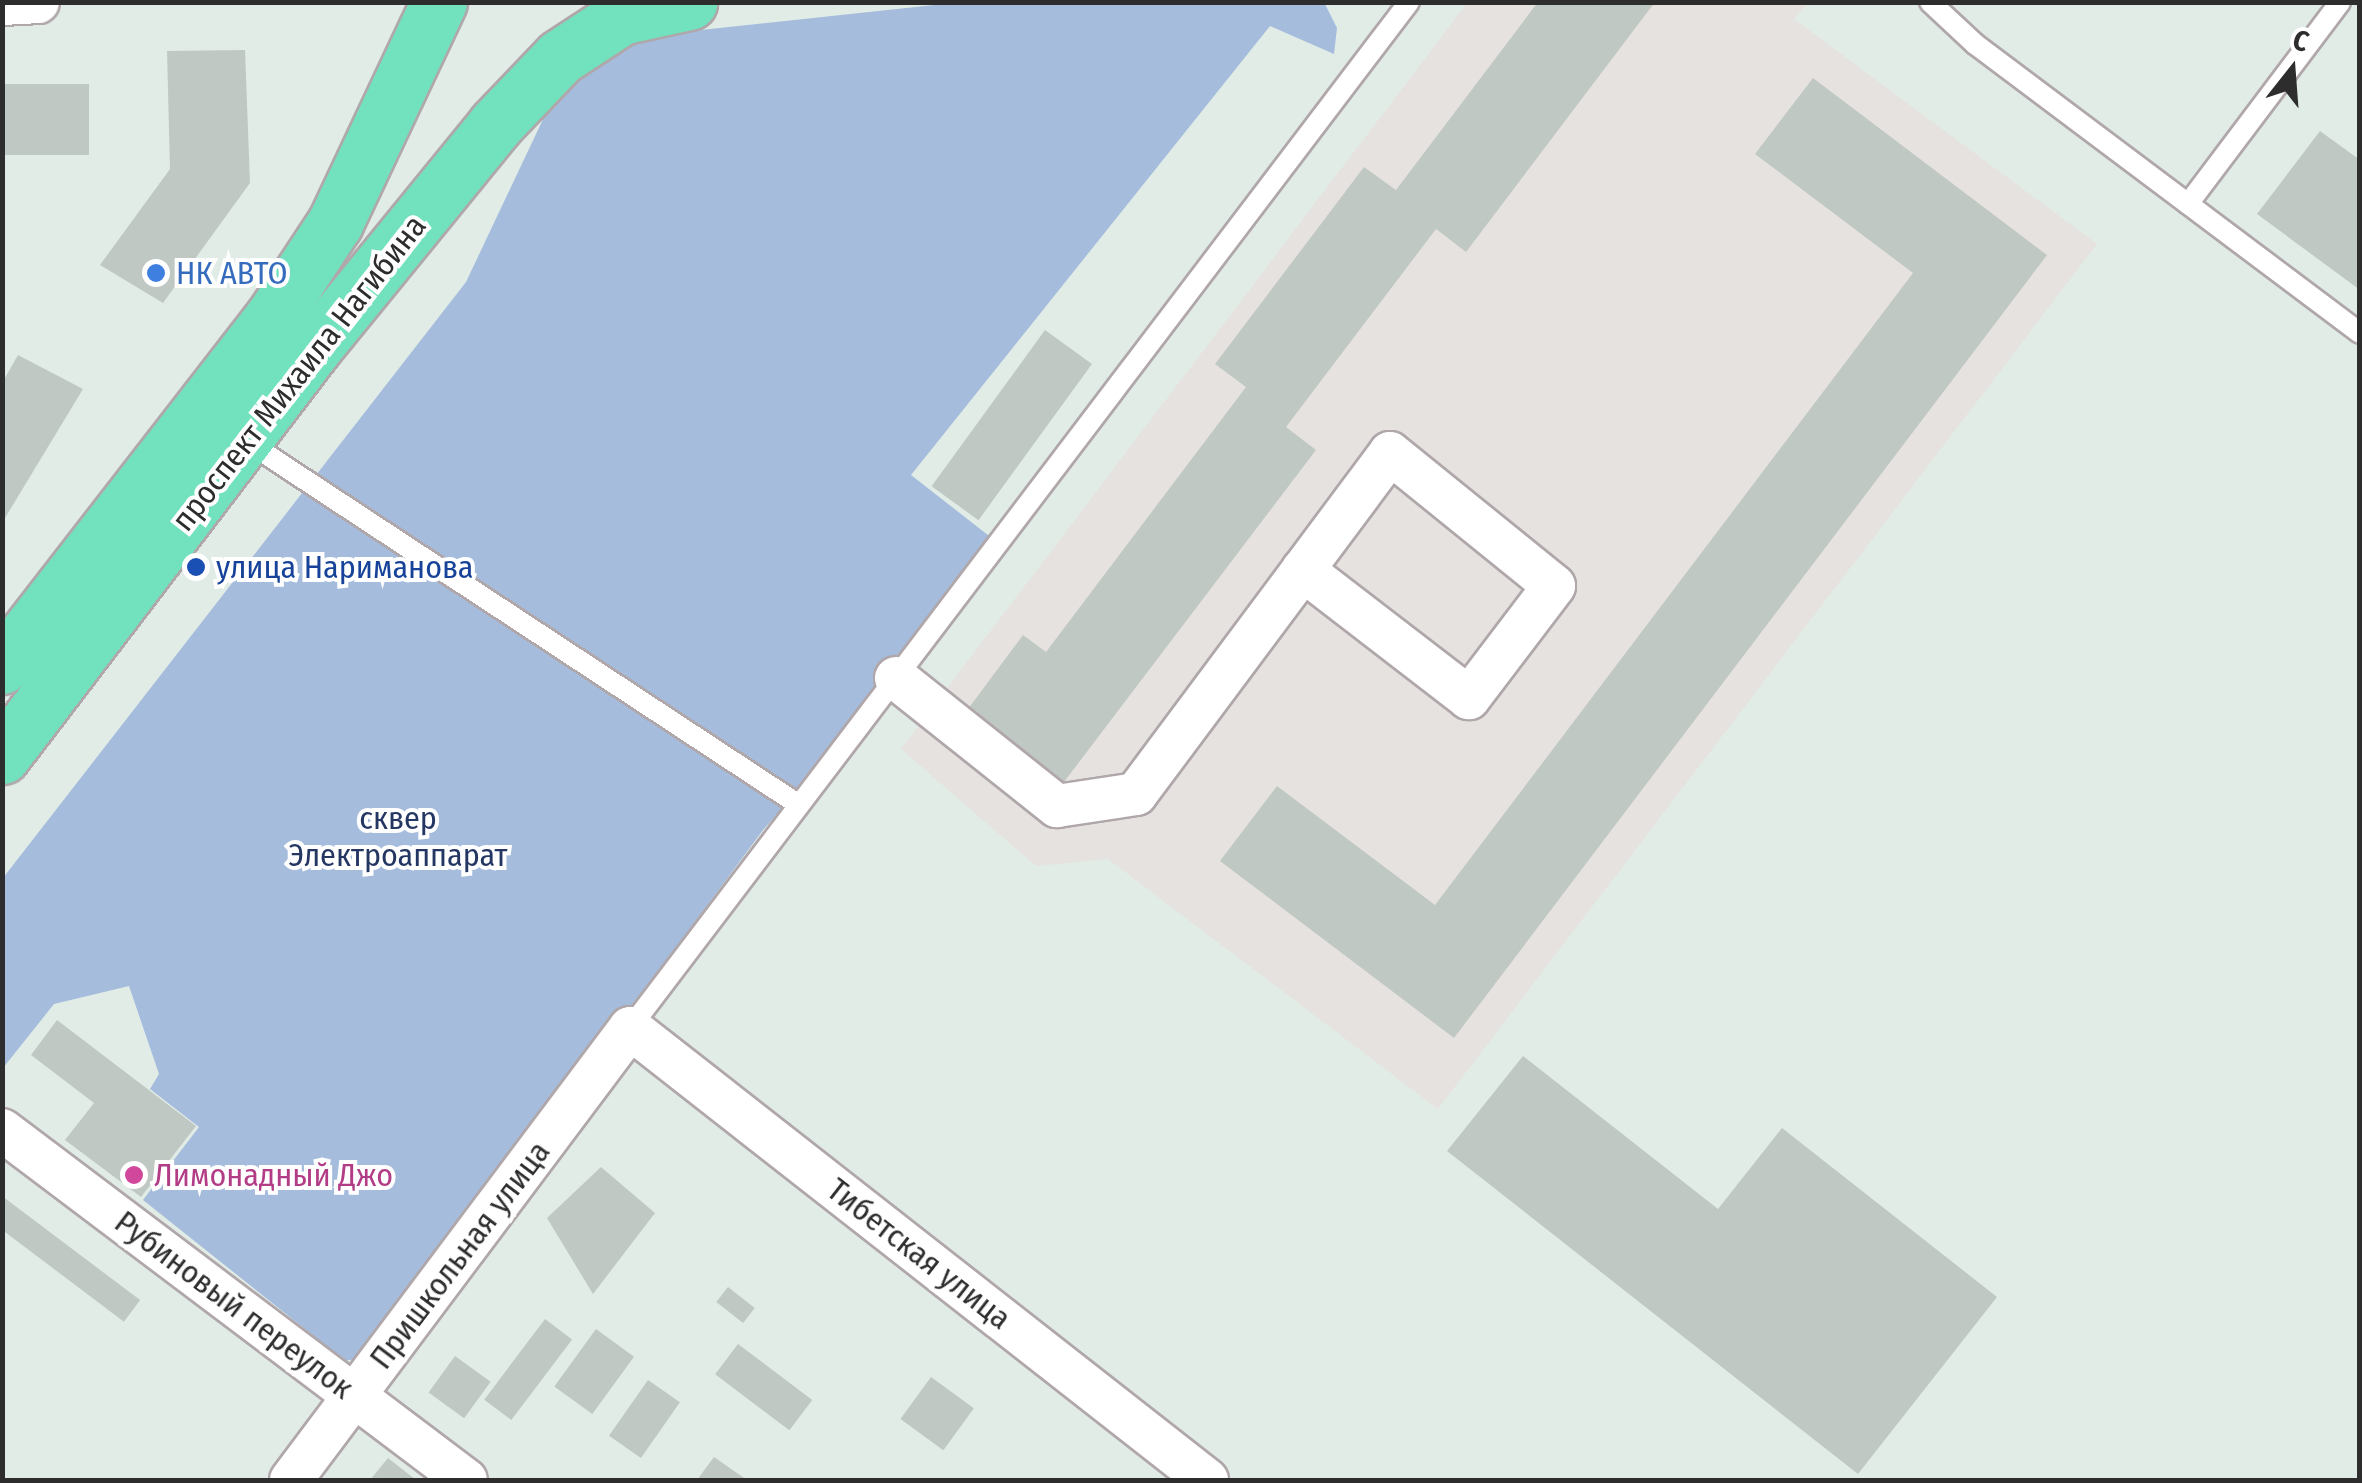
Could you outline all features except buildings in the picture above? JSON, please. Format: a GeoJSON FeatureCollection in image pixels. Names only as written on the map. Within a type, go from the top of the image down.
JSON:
{"type":"FeatureCollection","features":[{"type":"Feature","properties":{"kind":"main road","name":"проспект Михаила Нагибина"},"geometry":{"type":"LineString","coordinates":[[2,666],[273,318],[336,223],[439,2]]}},
{"type":"Feature","properties":{"kind":"main road","name":"проспект Михаила Нагибина"},"geometry":{"type":"LineString","coordinates":[[2,756],[244,440],[496,125],[560,57],[622,17],[690,2]]}},
{"type":"Feature","properties":{"kind":"street"},"geometry":{"type":"LineString","coordinates":[[2,4],[38,2]]}},
{"type":"Feature","properties":{"kind":"street"},"geometry":{"type":"LineString","coordinates":[[896,678],[1058,806],[1136,794],[1390,453],[1554,586],[1468,698],[1303,570]]}},
{"type":"Feature","properties":{"kind":"street","name":"Пришкольная улица"},"geometry":{"type":"LineString","coordinates":[[290,1480],[630,1028]]}},
{"type":"Feature","properties":{"kind":"street","name":"Тибетская улица"},"geometry":{"type":"LineString","coordinates":[[630,1028],[1207,1480]]}},
{"type":"Feature","properties":{"kind":"street","name":"Рубиновый переулок"},"geometry":{"type":"LineString","coordinates":[[2,1130],[466,1480]]}},
{"type":"Feature","properties":{"kind":"lane"},"geometry":{"type":"LineString","coordinates":[[630,1028],[1409,2]]}},
{"type":"Feature","properties":{"kind":"lane"},"geometry":{"type":"LineString","coordinates":[[1930,2],[2360,333]]}},
{"type":"Feature","properties":{"kind":"lane"},"geometry":{"type":"LineString","coordinates":[[2188,204],[2340,2]]}},
{"type":"Feature","properties":{"kind":"lane"},"geometry":{"type":"LineString","coordinates":[[244,440],[799,804]]}},
{"type":"Feature","properties":{"kind":"shaded area"},"geometry":{"type":"Polygon","coordinates":[[[1467,3],[1808,3],[1794,19],[2097,244],[1438,1109],[1108,859],[1036,866],[901,749],[1467,3]]]}},
{"type":"Feature","properties":{"kind":"green space","name":"cквер Электроаппарат"},"geometry":{"type":"Polygon","coordinates":[[[962,2],[1324,2],[1337,28],[1334,54],[1270,26],[911,475],[993,539],[834,749],[763,830],[375,1355],[345,1361],[143,1200],[199,1127],[150,1089],[159,1074],[129,986],[54,1004],[3,1068],[3,878],[466,282],[563,77],[644,36],[962,2]]]}},
{"type":"Feature","properties":{"kind":"place","name":"НК АВТО"},"geometry":{"type":"Point","coordinates":[156,273]}},
{"type":"Feature","properties":{"kind":"place","name":"улица Нариманова"},"geometry":{"type":"Point","coordinates":[196,567]}},
{"type":"Feature","properties":{"kind":"place","name":"Лимонадный Джо"},"geometry":{"type":"Point","coordinates":[134,1175]}}]}
